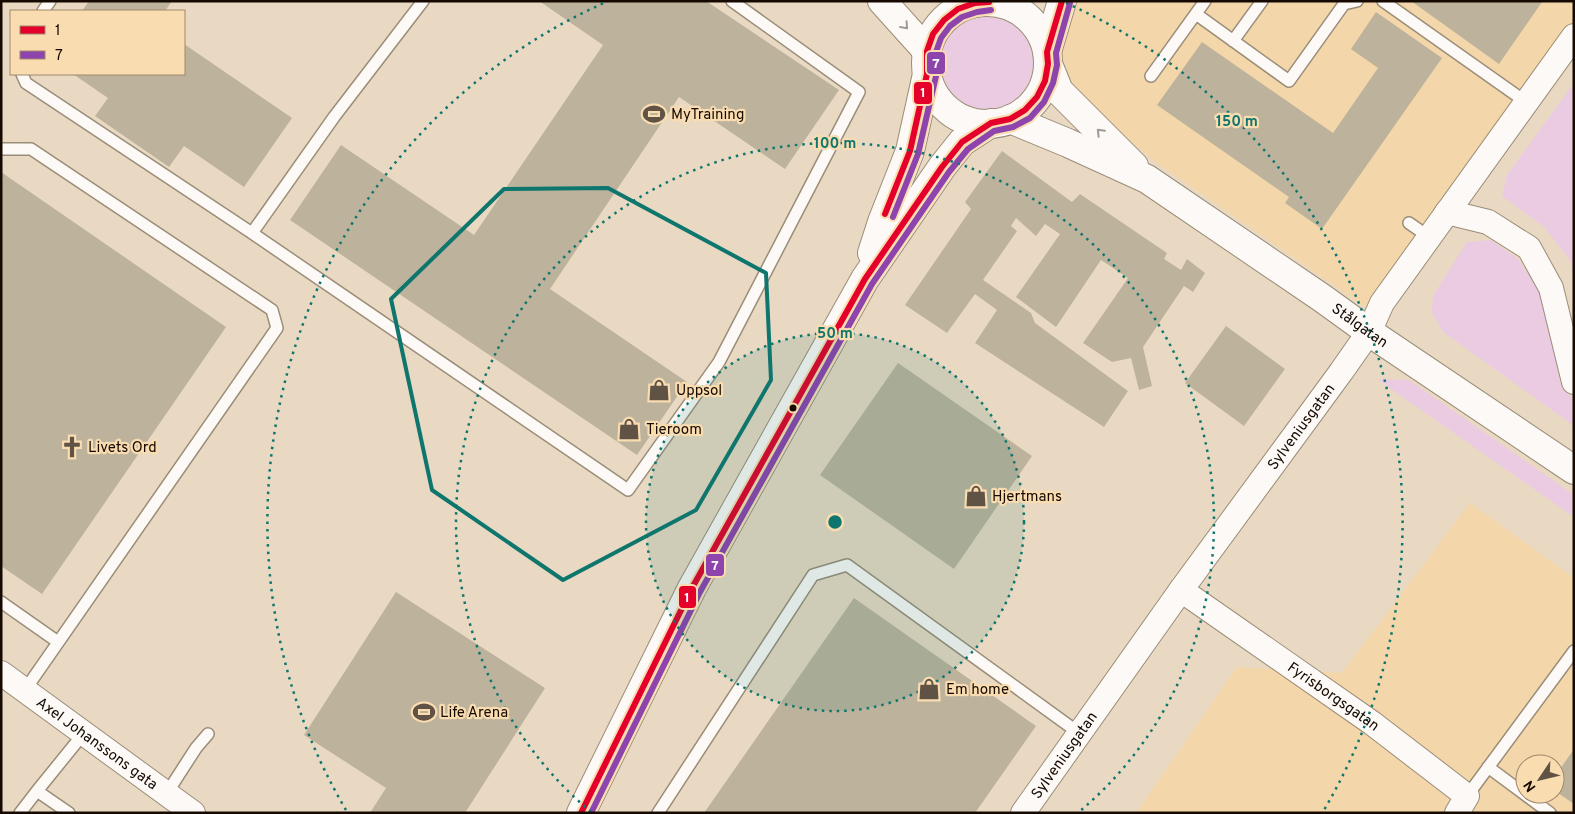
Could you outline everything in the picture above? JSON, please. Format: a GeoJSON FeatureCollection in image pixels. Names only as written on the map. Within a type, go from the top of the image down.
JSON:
{"type":"FeatureCollection","features":[{"type":"Feature","properties":{"kind":"main road"},"geometry":{"type":"LineString","coordinates":[[882,1],[927,63],[933,90],[943,105],[957,116],[974,122],[1001,121]]}},
{"type":"Feature","properties":{"kind":"main road"},"geometry":{"type":"LineString","coordinates":[[581,813],[692,588],[865,278],[942,167],[962,142],[1025,110],[1037,97],[1045,81],[1047,58],[1062,1]]}},
{"type":"Feature","properties":{"kind":"main road"},"geometry":{"type":"LineString","coordinates":[[865,278],[882,222],[910,151],[933,34],[944,20],[958,9],[981,2],[1010,6],[1027,17],[1040,32],[1047,58]]}},
{"type":"Feature","properties":{"kind":"main road","name":"Stålgatan"},"geometry":{"type":"LineString","coordinates":[[1047,58],[1059,91],[1147,179]]}},
{"type":"Feature","properties":{"kind":"main road","name":"Stålgatan"},"geometry":{"type":"LineString","coordinates":[[1001,121],[1068,143],[1147,179],[1574,470]]}},
{"type":"Feature","properties":{"kind":"street","name":"Sylveniusgatan"},"geometry":{"type":"LineString","coordinates":[[1023,813],[1181,590],[1341,372],[1369,332],[1382,303],[1574,36]]}},
{"type":"Feature","properties":{"kind":"street"},"geometry":{"type":"LineString","coordinates":[[1447,212],[1488,222],[1529,248],[1551,288],[1574,382]]}},
{"type":"Feature","properties":{"kind":"street","name":"Fyrisborgsgatan"},"geometry":{"type":"LineString","coordinates":[[1181,590],[1372,723],[1462,804]]}},
{"type":"Feature","properties":{"kind":"street","name":"Axel Johanssons gata"},"geometry":{"type":"LineString","coordinates":[[1,673],[193,813]]}},
{"type":"Feature","properties":{"kind":"lane"},"geometry":{"type":"LineString","coordinates":[[252,233],[334,117],[423,1]]}},
{"type":"Feature","properties":{"kind":"lane"},"geometry":{"type":"LineString","coordinates":[[22,75],[26,83],[252,233],[628,490],[719,362],[859,92],[732,1]]}},
{"type":"Feature","properties":{"kind":"lane"},"geometry":{"type":"LineString","coordinates":[[1151,76],[1205,1]]}},
{"type":"Feature","properties":{"kind":"lane"},"geometry":{"type":"LineString","coordinates":[[1233,41],[1262,1]]}},
{"type":"Feature","properties":{"kind":"lane"},"geometry":{"type":"LineString","coordinates":[[1196,14],[1289,81],[1342,2],[1357,1]]}},
{"type":"Feature","properties":{"kind":"lane"},"geometry":{"type":"LineString","coordinates":[[1383,1],[1526,102]]}},
{"type":"Feature","properties":{"kind":"lane"},"geometry":{"type":"LineString","coordinates":[[1,149],[31,149],[272,310],[277,328],[25,690]]}},
{"type":"Feature","properties":{"kind":"lane"},"geometry":{"type":"LineString","coordinates":[[1409,223],[1429,237]]}},
{"type":"Feature","properties":{"kind":"lane"},"geometry":{"type":"LineString","coordinates":[[658,813],[813,575],[847,565],[1079,733]]}},
{"type":"Feature","properties":{"kind":"lane"},"geometry":{"type":"LineString","coordinates":[[1,602],[58,642]]}},
{"type":"Feature","properties":{"kind":"lane"},"geometry":{"type":"LineString","coordinates":[[1462,804],[1574,651]]}},
{"type":"Feature","properties":{"kind":"lane"},"geometry":{"type":"LineString","coordinates":[[20,813],[84,733]]}},
{"type":"Feature","properties":{"kind":"lane"},"geometry":{"type":"LineString","coordinates":[[167,793],[196,748],[208,734]]}},
{"type":"Feature","properties":{"kind":"lane"},"geometry":{"type":"LineString","coordinates":[[1488,768],[1550,813]]}},
{"type":"Feature","properties":{"kind":"lane"},"geometry":{"type":"LineString","coordinates":[[38,791],[69,813]]}},
{"type":"Feature","properties":{"kind":"highlighted area"},"geometry":{"type":"Polygon","coordinates":[[[608,188],[766,273],[771,380],[696,510],[563,580],[432,490],[391,299],[504,189],[608,188]]]}},
{"type":"Feature","properties":{"kind":"shaded area"},"geometry":{"type":"Polygon","coordinates":[[[1079,1],[1574,1],[1574,36],[1375,314],[1154,161],[1074,93],[1059,43],[1079,1]]]}},
{"type":"Feature","properties":{"kind":"shaded area"},"geometry":{"type":"Polygon","coordinates":[[[987,17],[1005,21],[1019,31],[1029,45],[1033,63],[1029,81],[1019,95],[1005,105],[987,109],[969,105],[955,95],[945,81],[941,63],[945,45],[955,31],[969,21],[987,17]]]}},
{"type":"Feature","properties":{"kind":"shaded area"},"geometry":{"type":"Polygon","coordinates":[[[1574,83],[1574,278],[1570,260],[1544,227],[1502,196],[1507,175],[1574,83]]]}},
{"type":"Feature","properties":{"kind":"shaded area"},"geometry":{"type":"Polygon","coordinates":[[[1491,240],[1517,258],[1541,292],[1560,381],[1574,401],[1574,426],[1443,332],[1431,311],[1434,294],[1467,242],[1491,240]]]}},
{"type":"Feature","properties":{"kind":"shaded area"},"geometry":{"type":"Polygon","coordinates":[[[1377,379],[1409,380],[1574,495],[1574,517],[1377,379]]]}},
{"type":"Feature","properties":{"kind":"shaded area"},"geometry":{"type":"Polygon","coordinates":[[[1470,503],[1574,578],[1574,813],[1136,813],[1237,667],[1342,673],[1470,503]]]}},
{"type":"Feature","properties":{"kind":"building"},"geometry":{"type":"Polygon","coordinates":[[[89,1],[172,1],[166,10],[83,10],[89,1]]]}},
{"type":"Feature","properties":{"kind":"building"},"geometry":{"type":"Polygon","coordinates":[[[539,1],[706,1],[839,90],[785,169],[679,97],[550,289],[687,382],[637,455],[290,220],[341,145],[474,235],[603,45],[539,1]]]}},
{"type":"Feature","properties":{"kind":"building"},"geometry":{"type":"Polygon","coordinates":[[[1411,1],[1541,1],[1542,2],[1499,64],[1411,1]]]}},
{"type":"Feature","properties":{"kind":"building"},"geometry":{"type":"Polygon","coordinates":[[[1376,12],[1442,58],[1322,229],[1285,203],[1289,197],[1157,105],[1202,42],[1333,133],[1378,68],[1351,49],[1376,12]]]}},
{"type":"Feature","properties":{"kind":"building"},"geometry":{"type":"Polygon","coordinates":[[[185,45],[292,118],[244,187],[184,146],[169,167],[95,116],[108,98],[74,75],[185,75],[185,45]]]}},
{"type":"Feature","properties":{"kind":"building"},"geometry":{"type":"Polygon","coordinates":[[[1002,151],[1072,202],[1080,194],[1167,253],[1164,259],[1181,270],[1187,259],[1205,273],[1193,292],[1184,286],[1143,347],[1152,386],[1139,390],[1131,358],[1112,362],[1083,343],[1128,278],[1101,260],[1056,327],[1016,297],[1060,234],[1045,224],[1036,236],[1016,218],[1011,226],[1017,231],[983,280],[1031,313],[1035,323],[1128,391],[1104,427],[975,343],[997,310],[975,294],[947,333],[905,305],[971,209],[965,202],[1002,151]]]}},
{"type":"Feature","properties":{"kind":"building","name":"Livets Ord"},"geometry":{"type":"Polygon","coordinates":[[[1,172],[226,327],[42,594],[1,566],[1,172]]]}},
{"type":"Feature","properties":{"kind":"building"},"geometry":{"type":"Polygon","coordinates":[[[1226,326],[1285,369],[1244,426],[1185,383],[1226,326]]]}},
{"type":"Feature","properties":{"kind":"building"},"geometry":{"type":"Polygon","coordinates":[[[898,363],[1032,456],[954,569],[820,475],[898,363]]]}},
{"type":"Feature","properties":{"kind":"building","name":"Life Arena"},"geometry":{"type":"Polygon","coordinates":[[[396,592],[545,688],[465,813],[370,813],[386,788],[304,735],[396,592]]]}},
{"type":"Feature","properties":{"kind":"building"},"geometry":{"type":"Polygon","coordinates":[[[854,598],[1036,726],[975,813],[704,813],[854,598]]]}},
{"type":"Feature","properties":{"kind":"building"},"geometry":{"type":"Polygon","coordinates":[[[1574,749],[1574,804],[1565,798],[1565,762],[1574,749]]]}},
{"type":"Feature","properties":{"kind":"transit line","name":"1"},"geometry":{"type":"LineString","coordinates":[[581,813],[692,588],[865,279],[942,167],[962,142],[991,123],[1010,119],[1025,110],[1037,97],[1045,81],[1048,64],[1047,52],[1062,1]]}},
{"type":"Feature","properties":{"kind":"transit line","name":"1"},"geometry":{"type":"LineString","coordinates":[[885,214],[910,151],[927,74],[927,51],[933,34],[944,20],[958,9],[975,3],[989,2]]}},
{"type":"Feature","properties":{"kind":"transit line","name":"7"},"geometry":{"type":"LineString","coordinates":[[591,813],[700,592],[872,284],[949,172],[968,149],[994,131],[1013,127],[1030,118],[1044,102],[1053,83],[1057,65],[1056,53],[1070,3]]}},
{"type":"Feature","properties":{"kind":"transit line","name":"7"},"geometry":{"type":"LineString","coordinates":[[893,217],[918,154],[936,76],[936,52],[941,38],[950,26],[962,17],[991,10]]}},
{"type":"Feature","properties":{"kind":"place","name":"MyTraining"},"geometry":{"type":"Point","coordinates":[654,114]}},
{"type":"Feature","properties":{"kind":"place","name":"Uppsol"},"geometry":{"type":"Point","coordinates":[659,390]}},
{"type":"Feature","properties":{"kind":"place","name":"Tieroom"},"geometry":{"type":"Point","coordinates":[629,429]}},
{"type":"Feature","properties":{"kind":"place","name":"Livets Ord"},"geometry":{"type":"Point","coordinates":[72,447]}},
{"type":"Feature","properties":{"kind":"place","name":"Hjertmans"},"geometry":{"type":"Point","coordinates":[976,496]}},
{"type":"Feature","properties":{"kind":"place","name":"Em home"},"geometry":{"type":"Point","coordinates":[929,689]}},
{"type":"Feature","properties":{"kind":"place","name":"Life Arena"},"geometry":{"type":"Point","coordinates":[424,712]}}]}
